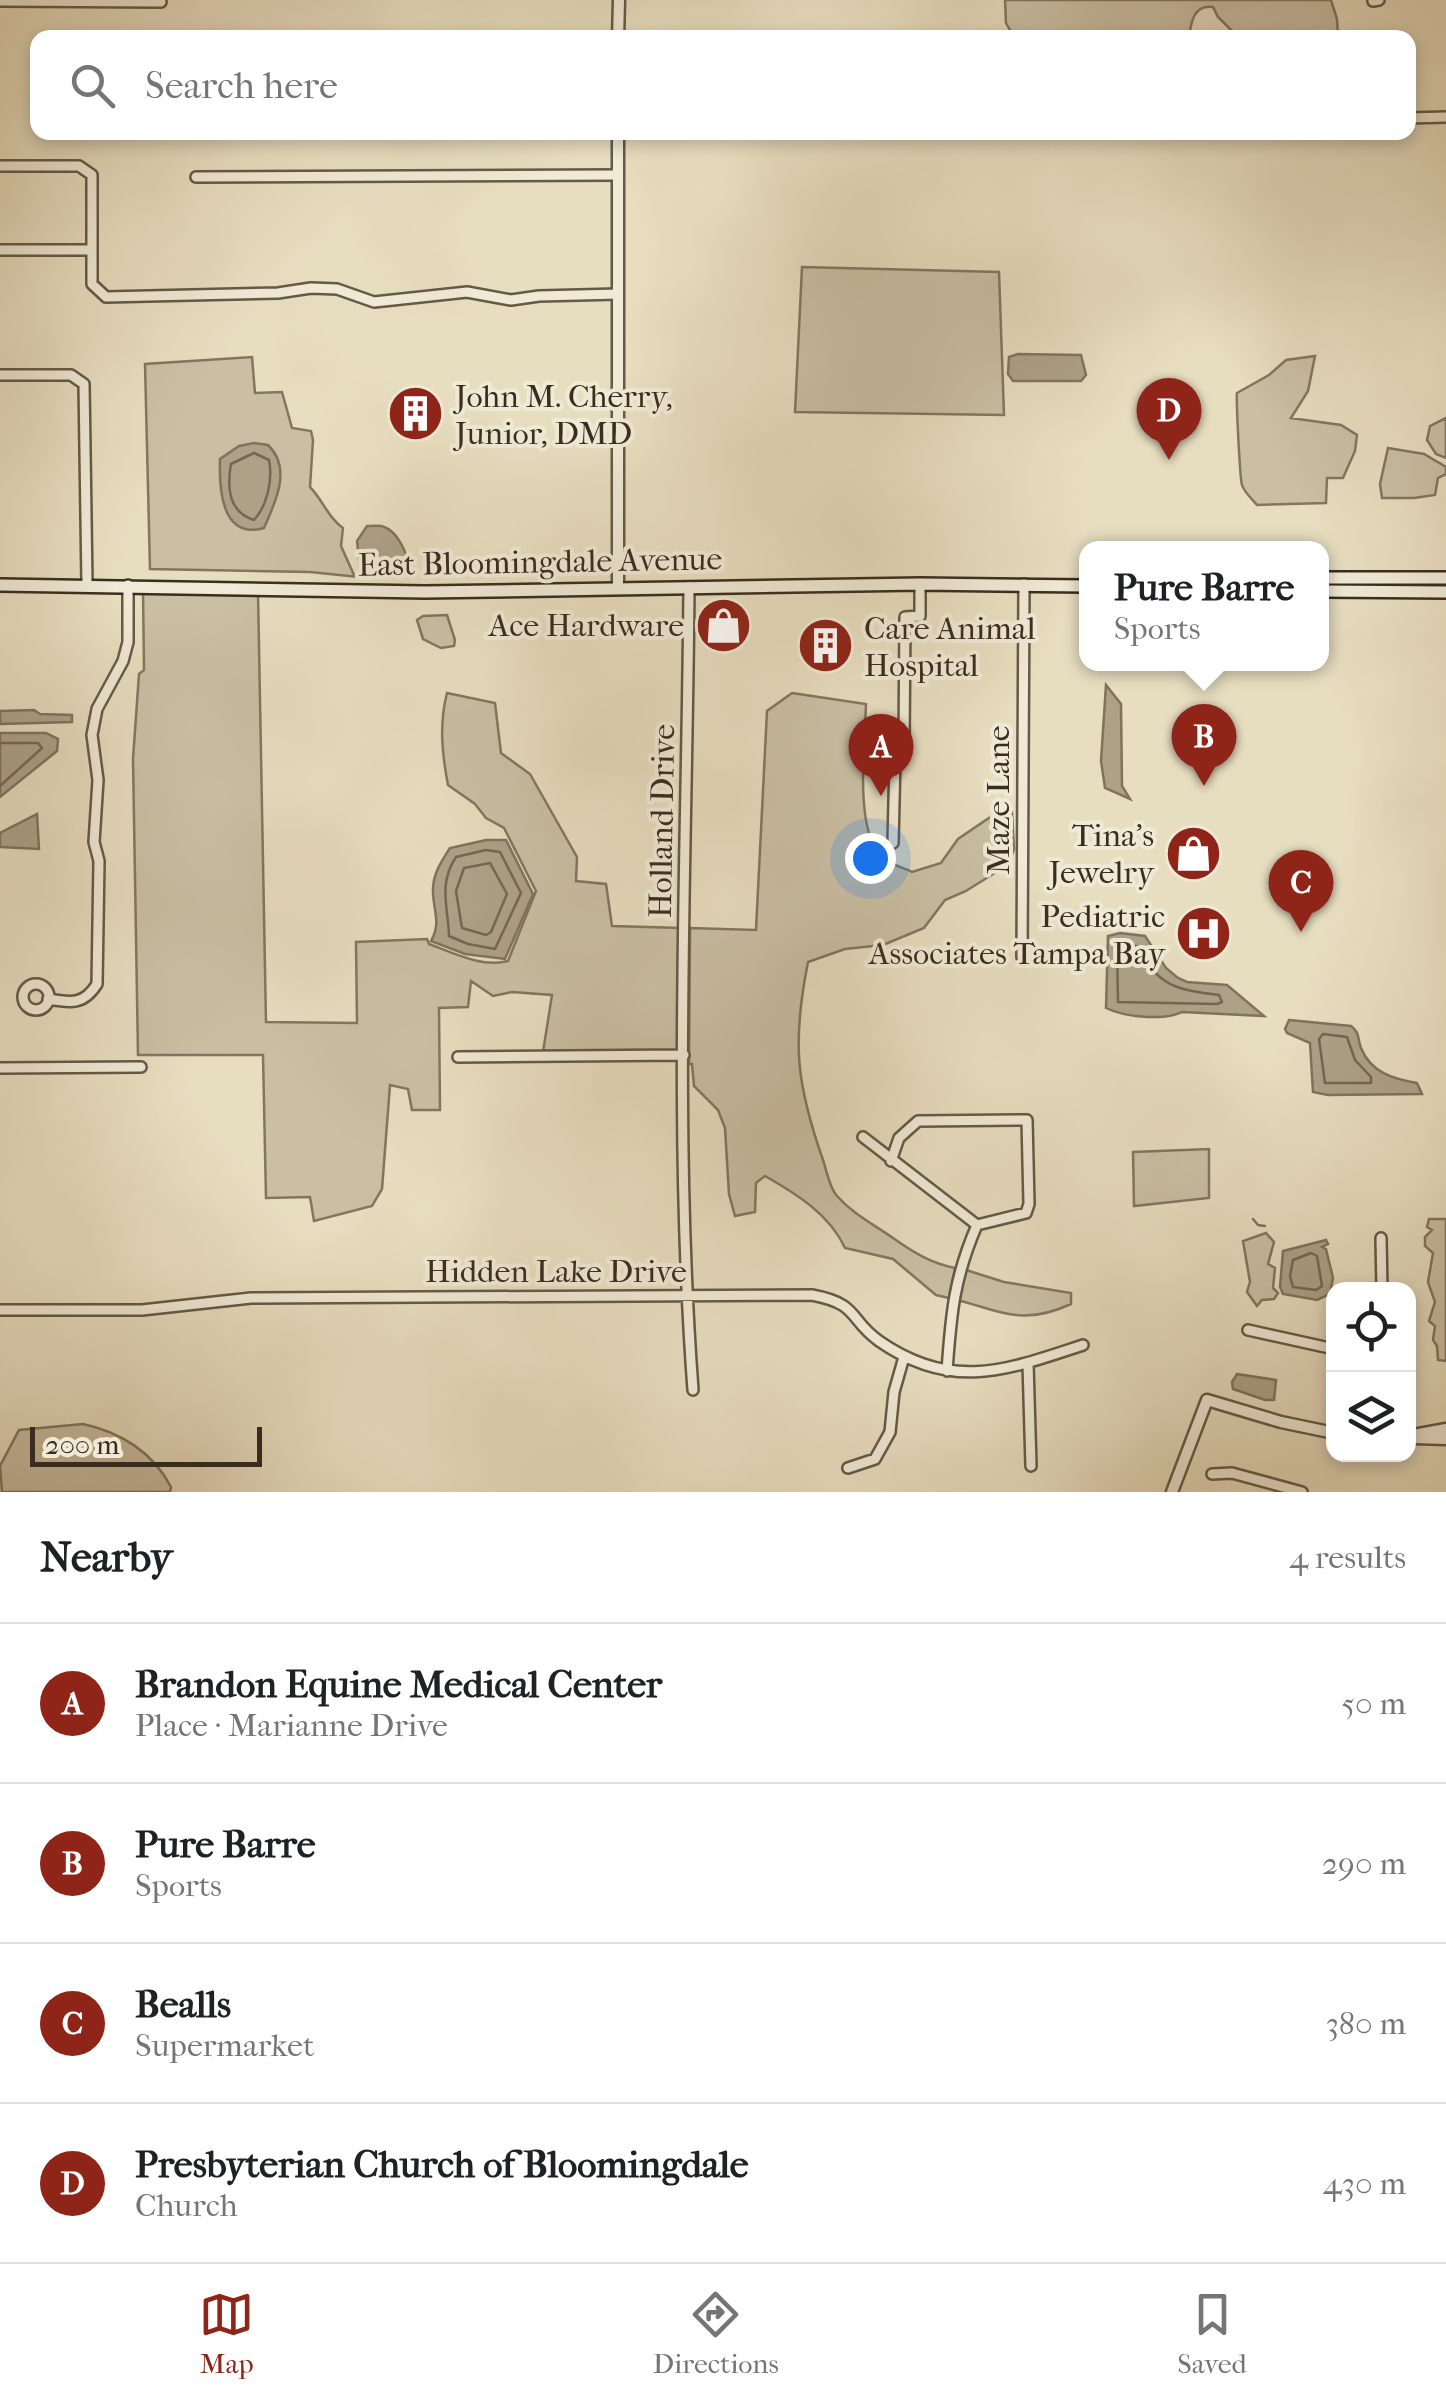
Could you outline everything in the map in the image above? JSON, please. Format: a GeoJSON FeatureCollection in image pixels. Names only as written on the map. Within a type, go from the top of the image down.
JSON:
{"type":"FeatureCollection","features":[{"type":"Feature","properties":{"kind":"main road"},"geometry":{"type":"LineString","coordinates":[[1329,578],[1446,578]]}},
{"type":"Feature","properties":{"kind":"main road","name":"East Bloomingdale Avenue"},"geometry":{"type":"LineString","coordinates":[[0,585],[372,592],[1079,584]]}},
{"type":"Feature","properties":{"kind":"main road"},"geometry":{"type":"LineString","coordinates":[[1329,592],[1446,592]]}},
{"type":"Feature","properties":{"kind":"street"},"geometry":{"type":"LineString","coordinates":[[618,0],[618,30]]}},
{"type":"Feature","properties":{"kind":"street"},"geometry":{"type":"LineString","coordinates":[[0,1],[161,2]]}},
{"type":"Feature","properties":{"kind":"street"},"geometry":{"type":"LineString","coordinates":[[1416,118],[1446,118]]}},
{"type":"Feature","properties":{"kind":"street"},"geometry":{"type":"LineString","coordinates":[[618,140],[618,588]]}},
{"type":"Feature","properties":{"kind":"street"},"geometry":{"type":"LineString","coordinates":[[0,166],[79,166],[92,176],[92,284],[106,297],[278,293],[311,288],[337,289],[374,302],[467,292],[512,300],[618,294]]}},
{"type":"Feature","properties":{"kind":"street"},"geometry":{"type":"LineString","coordinates":[[196,177],[618,174]]}},
{"type":"Feature","properties":{"kind":"street"},"geometry":{"type":"LineString","coordinates":[[0,250],[92,250]]}},
{"type":"Feature","properties":{"kind":"street"},"geometry":{"type":"LineString","coordinates":[[0,375],[70,375],[84,384],[87,584]]}},
{"type":"Feature","properties":{"kind":"street"},"geometry":{"type":"LineString","coordinates":[[893,843],[896,759],[904,745],[905,617],[920,616],[920,584]]}},
{"type":"Feature","properties":{"kind":"street","name":"Maze Lane"},"geometry":{"type":"LineString","coordinates":[[1022,957],[1024,584]]}},
{"type":"Feature","properties":{"kind":"street"},"geometry":{"type":"LineString","coordinates":[[48,1000],[78,1003],[90,996],[97,984],[99,861],[94,842],[98,780],[92,734],[97,710],[127,648],[128,585]]}},
{"type":"Feature","properties":{"kind":"street","name":"Holland Drive"},"geometry":{"type":"LineString","coordinates":[[690,588],[684,1056],[686,1295],[693,1390]]}},
{"type":"Feature","properties":{"kind":"street"},"geometry":{"type":"LineString","coordinates":[[458,1057],[684,1056]]}},
{"type":"Feature","properties":{"kind":"street"},"geometry":{"type":"LineString","coordinates":[[0,1068],[140,1067]]}},
{"type":"Feature","properties":{"kind":"street"},"geometry":{"type":"LineString","coordinates":[[891,1161],[899,1138],[918,1121],[1027,1120],[1026,1213],[977,1226]]}},
{"type":"Feature","properties":{"kind":"street"},"geometry":{"type":"LineString","coordinates":[[863,1137],[977,1226]]}},
{"type":"Feature","properties":{"kind":"street"},"geometry":{"type":"LineString","coordinates":[[946,1371],[954,1290],[977,1226]]}},
{"type":"Feature","properties":{"kind":"street"},"geometry":{"type":"LineString","coordinates":[[1380,1238],[1382,1282]]}},
{"type":"Feature","properties":{"kind":"street","name":"Hidden Lake Drive"},"geometry":{"type":"LineString","coordinates":[[0,1310],[142,1310],[251,1298],[812,1294],[833,1299],[852,1310],[874,1338],[904,1356],[946,1371],[972,1374],[1028,1363],[1084,1345]]}},
{"type":"Feature","properties":{"kind":"street"},"geometry":{"type":"LineString","coordinates":[[1248,1330],[1326,1346]]}},
{"type":"Feature","properties":{"kind":"street"},"geometry":{"type":"LineString","coordinates":[[848,1468],[875,1460],[890,1432],[894,1392],[904,1356]]}},
{"type":"Feature","properties":{"kind":"street"},"geometry":{"type":"LineString","coordinates":[[1028,1363],[1031,1466]]}},
{"type":"Feature","properties":{"kind":"street"},"geometry":{"type":"LineString","coordinates":[[1172,1492],[1207,1400],[1326,1431]]}},
{"type":"Feature","properties":{"kind":"street"},"geometry":{"type":"LineString","coordinates":[[1446,1429],[1408,1436],[1446,1440]]}},
{"type":"Feature","properties":{"kind":"street"},"geometry":{"type":"LineString","coordinates":[[1212,1474],[1232,1473],[1295,1491]]}},
{"type":"Feature","properties":{"kind":"shaded area"},"geometry":{"type":"Polygon","coordinates":[[[1005,0],[1331,0],[1338,30],[1231,30],[1213,7],[1202,8],[1195,15],[1190,30],[1010,30],[1005,0]]]}},
{"type":"Feature","properties":{"kind":"shaded area"},"geometry":{"type":"Polygon","coordinates":[[[802,267],[999,272],[1004,415],[795,412],[802,267]]]}},
{"type":"Feature","properties":{"kind":"shaded area"},"geometry":{"type":"Polygon","coordinates":[[[1315,356],[1308,391],[1291,418],[1341,425],[1357,435],[1355,451],[1343,478],[1327,478],[1326,503],[1257,505],[1242,485],[1237,393],[1286,360],[1315,356]]]}},
{"type":"Feature","properties":{"kind":"shaded area"},"geometry":{"type":"Polygon","coordinates":[[[252,357],[255,393],[282,392],[292,428],[311,431],[310,487],[343,528],[341,546],[354,575],[359,577],[310,572],[150,569],[145,364],[252,357]]]}},
{"type":"Feature","properties":{"kind":"shaded area"},"geometry":{"type":"Polygon","coordinates":[[[1446,418],[1446,458],[1436,454],[1427,440],[1430,426],[1446,418]]]}},
{"type":"Feature","properties":{"kind":"shaded area"},"geometry":{"type":"Polygon","coordinates":[[[1388,448],[1424,454],[1446,467],[1446,474],[1438,478],[1435,495],[1382,498],[1380,484],[1388,448]]]}},
{"type":"Feature","properties":{"kind":"shaded area"},"geometry":{"type":"Polygon","coordinates":[[[143,590],[258,593],[266,1022],[357,1023],[356,942],[427,939],[429,944],[468,958],[488,963],[508,961],[536,891],[504,828],[486,818],[475,804],[448,785],[442,739],[447,693],[495,703],[501,753],[530,774],[577,857],[576,881],[606,884],[612,926],[682,928],[681,1051],[543,1052],[552,995],[512,992],[493,996],[471,981],[468,1007],[439,1008],[440,1110],[412,1110],[408,1089],[390,1085],[382,1189],[372,1206],[314,1221],[310,1197],[266,1198],[263,1055],[138,1055],[133,759],[139,674],[144,670],[143,590]]]}},
{"type":"Feature","properties":{"kind":"shaded area"},"geometry":{"type":"Polygon","coordinates":[[[447,615],[454,646],[441,648],[423,639],[417,620],[447,615]]]}},
{"type":"Feature","properties":{"kind":"shaded area"},"geometry":{"type":"Polygon","coordinates":[[[792,693],[866,704],[866,822],[878,853],[889,862],[912,872],[941,863],[958,839],[989,818],[1012,812],[1014,849],[1009,864],[945,900],[924,928],[883,945],[845,949],[808,962],[803,990],[799,1040],[802,1085],[832,1188],[850,1208],[908,1248],[955,1268],[949,1298],[936,1295],[893,1259],[845,1248],[822,1215],[765,1176],[756,1183],[755,1212],[735,1216],[729,1194],[725,1128],[718,1110],[694,1086],[689,1064],[690,928],[756,930],[767,711],[792,693]]]}},
{"type":"Feature","properties":{"kind":"shaded area"},"geometry":{"type":"Polygon","coordinates":[[[1209,1149],[1209,1198],[1134,1206],[1133,1152],[1209,1149]]]}},
{"type":"Feature","properties":{"kind":"shaded area"},"geometry":{"type":"Polygon","coordinates":[[[1429,1219],[1446,1219],[1446,1361],[1438,1360],[1433,1340],[1435,1326],[1429,1321],[1435,1302],[1428,1282],[1433,1253],[1425,1246],[1425,1237],[1432,1230],[1427,1227],[1429,1219]]]}},
{"type":"Feature","properties":{"kind":"shaded area"},"geometry":{"type":"Polygon","coordinates":[[[1266,1233],[1274,1242],[1268,1264],[1275,1268],[1273,1288],[1278,1293],[1257,1306],[1247,1292],[1250,1282],[1243,1241],[1266,1233]]]}},
{"type":"Feature","properties":{"kind":"shaded area"},"geometry":{"type":"Polygon","coordinates":[[[963,1269],[1004,1282],[1071,1293],[1071,1304],[1026,1316],[957,1300],[963,1269]]]}},
{"type":"Feature","properties":{"kind":"shaded area"},"geometry":{"type":"Polygon","coordinates":[[[83,1424],[134,1445],[164,1475],[170,1492],[2,1492],[0,1466],[19,1430],[83,1424]]]}},
{"type":"Feature","properties":{"kind":"water"},"geometry":{"type":"Polygon","coordinates":[[[1081,355],[1086,375],[1081,381],[1013,381],[1008,374],[1009,357],[1081,355]]]}},
{"type":"Feature","properties":{"kind":"water"},"geometry":{"type":"Polygon","coordinates":[[[268,445],[275,454],[280,485],[264,528],[250,530],[231,519],[226,509],[220,459],[239,446],[268,445]]]}},
{"type":"Feature","properties":{"kind":"water"},"geometry":{"type":"Polygon","coordinates":[[[367,526],[383,526],[393,533],[404,551],[407,568],[391,573],[360,568],[357,541],[367,526]]]}},
{"type":"Feature","properties":{"kind":"water"},"geometry":{"type":"Polygon","coordinates":[[[1106,685],[1121,704],[1122,786],[1130,799],[1105,788],[1101,761],[1106,685]]]}},
{"type":"Feature","properties":{"kind":"water"},"geometry":{"type":"Polygon","coordinates":[[[34,710],[40,714],[72,715],[72,722],[0,724],[0,711],[34,710]]]}},
{"type":"Feature","properties":{"kind":"water"},"geometry":{"type":"Polygon","coordinates":[[[0,733],[46,733],[58,739],[57,751],[0,797],[0,733]]]}},
{"type":"Feature","properties":{"kind":"water"},"geometry":{"type":"Polygon","coordinates":[[[37,814],[39,849],[0,847],[0,833],[37,814]]]}},
{"type":"Feature","properties":{"kind":"water"},"geometry":{"type":"Polygon","coordinates":[[[506,840],[533,894],[505,959],[465,954],[431,941],[436,923],[433,886],[440,864],[450,848],[506,840]]]}},
{"type":"Feature","properties":{"kind":"water"},"geometry":{"type":"Polygon","coordinates":[[[1108,936],[1145,936],[1166,968],[1178,978],[1227,985],[1264,1016],[1182,1012],[1144,1017],[1106,1008],[1108,936]]]}},
{"type":"Feature","properties":{"kind":"water"},"geometry":{"type":"Polygon","coordinates":[[[1289,1020],[1351,1026],[1365,1057],[1377,1069],[1417,1083],[1422,1094],[1313,1092],[1310,1043],[1287,1033],[1289,1020]]]}},
{"type":"Feature","properties":{"kind":"water"},"geometry":{"type":"Polygon","coordinates":[[[1326,1240],[1328,1244],[1322,1247],[1326,1249],[1333,1278],[1332,1282],[1326,1282],[1326,1296],[1317,1300],[1283,1294],[1283,1251],[1326,1240]]]}},
{"type":"Feature","properties":{"kind":"water"},"geometry":{"type":"Polygon","coordinates":[[[1237,1374],[1276,1380],[1274,1400],[1233,1389],[1237,1374]]]}},
{"type":"Feature","properties":{"kind":"waterway"},"geometry":{"type":"LineString","coordinates":[[1253,1219],[1265,1226]]}},
{"type":"Feature","properties":{"kind":"place","name":"John M. Cherry, Junior, DMD"},"geometry":{"type":"Point","coordinates":[416,414]}},
{"type":"Feature","properties":{"kind":"place","name":"Presbyterian Church of Bloomingdale"},"geometry":{"type":"Point","coordinates":[1169,460]}},
{"type":"Feature","properties":{"kind":"place","name":"Ace Hardware"},"geometry":{"type":"Point","coordinates":[723,625]}},
{"type":"Feature","properties":{"kind":"place","name":"Care Animal Hospital"},"geometry":{"type":"Point","coordinates":[825,646]}},
{"type":"Feature","properties":{"kind":"place","name":"Pure Barre"},"geometry":{"type":"Point","coordinates":[1204,786]}},
{"type":"Feature","properties":{"kind":"place","name":"Brandon Equine Medical Center"},"geometry":{"type":"Point","coordinates":[881,796]}},
{"type":"Feature","properties":{"kind":"place","name":"Tina's Jewelry"},"geometry":{"type":"Point","coordinates":[1193,853]}},
{"type":"Feature","properties":{"kind":"place","name":"Bealls"},"geometry":{"type":"Point","coordinates":[1301,932]}},
{"type":"Feature","properties":{"kind":"place","name":"Pediatric Associates Tampa Bay"},"geometry":{"type":"Point","coordinates":[1204,934]}}]}
